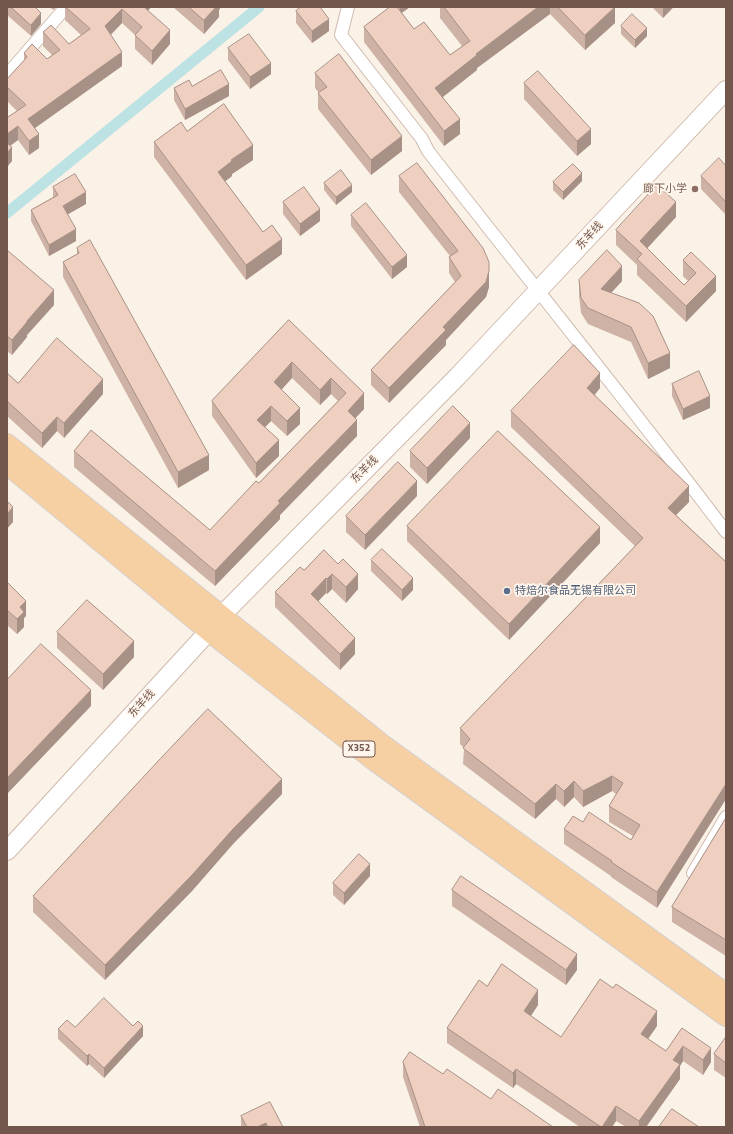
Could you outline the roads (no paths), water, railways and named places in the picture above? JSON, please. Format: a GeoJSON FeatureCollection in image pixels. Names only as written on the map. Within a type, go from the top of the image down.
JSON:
{"type":"FeatureCollection","features":[{"type":"Feature","properties":{"kind":"main road","name":"东羊线"},"geometry":{"type":"LineString","coordinates":[[7,851],[215,624],[458,376],[726,90]]}},
{"type":"Feature","properties":{"kind":"main road","name":"X352"},"geometry":{"type":"LineString","coordinates":[[7,444],[374,760],[726,1016]]}},
{"type":"Feature","properties":{"kind":"main road","name":"X352"},"geometry":{"type":"LineString","coordinates":[[7,464],[215,624],[726,994]]}},
{"type":"Feature","properties":{"kind":"street"},"geometry":{"type":"LineString","coordinates":[[7,75],[66,7]]}},
{"type":"Feature","properties":{"kind":"street"},"geometry":{"type":"LineString","coordinates":[[348,7],[340,35],[422,139],[428,151],[538,292],[660,444],[726,532]]}},
{"type":"Feature","properties":{"kind":"street"},"geometry":{"type":"LineString","coordinates":[[688,881],[726,817]]}},
{"type":"Feature","properties":{"kind":"waterway"},"geometry":{"type":"LineString","coordinates":[[7,213],[259,7]]}},
{"type":"Feature","properties":{"kind":"place","name":"廊下小学"},"geometry":{"type":"Point","coordinates":[695,189]}},
{"type":"Feature","properties":{"kind":"place","name":"特焙尔食品无锡有限公司"},"geometry":{"type":"Point","coordinates":[507,591]}}]}
